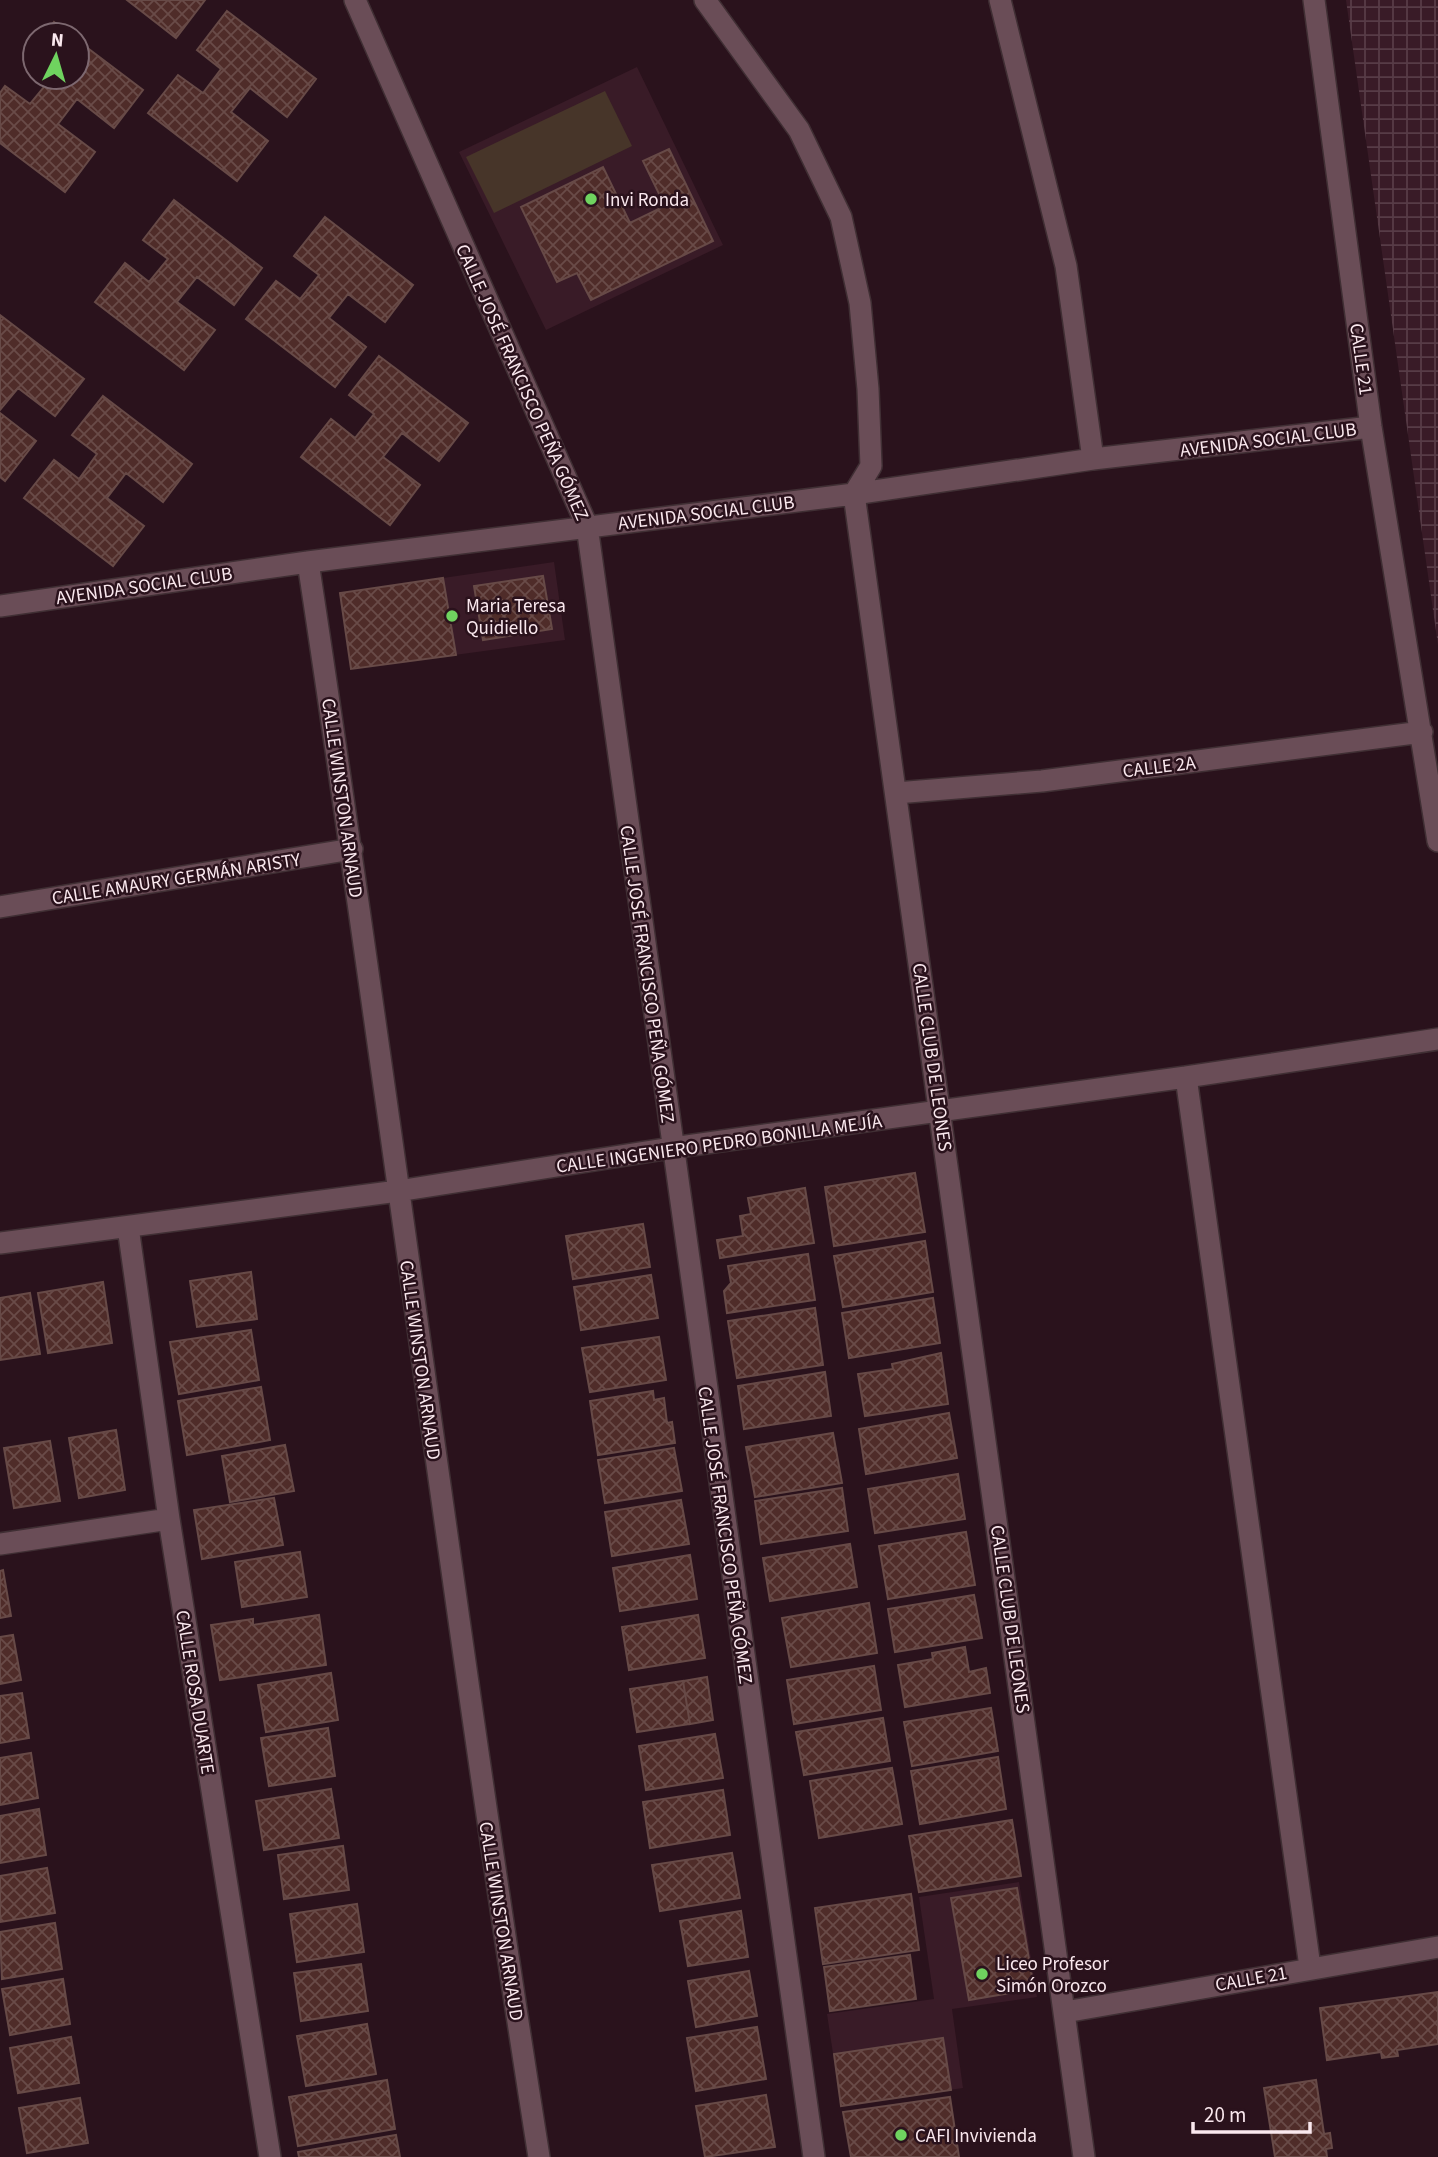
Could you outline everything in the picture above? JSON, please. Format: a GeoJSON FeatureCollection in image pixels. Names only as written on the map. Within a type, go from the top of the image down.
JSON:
{"type":"FeatureCollection","features":[{"type":"Feature","properties":{"kind":"street","name":"CALLE JOSÉ FRANCISCO PEÑA GÓMEZ"},"geometry":{"type":"LineString","coordinates":[[355,0],[587,526],[671,1148],[814,2157]]}},
{"type":"Feature","properties":{"kind":"street"},"geometry":{"type":"LineString","coordinates":[[705,0],[799,130],[841,217],[860,303],[868,389],[871,467],[854,494]]}},
{"type":"Feature","properties":{"kind":"street"},"geometry":{"type":"LineString","coordinates":[[1000,0],[1066,266],[1093,459]]}},
{"type":"Feature","properties":{"kind":"street","name":"CALLE 21"},"geometry":{"type":"LineString","coordinates":[[1314,0],[1371,427],[1438,841]]}},
{"type":"Feature","properties":{"kind":"street","name":"AVENIDA SOCIAL CLUB"},"geometry":{"type":"LineString","coordinates":[[0,606],[307,562],[854,494],[1093,459],[1371,427]]}},
{"type":"Feature","properties":{"kind":"street","name":"CALLE CLUB DE LEONES"},"geometry":{"type":"LineString","coordinates":[[854,494],[1084,2157]]}},
{"type":"Feature","properties":{"kind":"street","name":"CALLE WINSTON ARNAUD"},"geometry":{"type":"LineString","coordinates":[[307,562],[352,849],[493,1867],[539,2157]]}},
{"type":"Feature","properties":{"kind":"street","name":"CALLE 2A"},"geometry":{"type":"LineString","coordinates":[[896,793],[1042,781],[1422,732]]}},
{"type":"Feature","properties":{"kind":"street","name":"CALLE AMAURY GERMÁN ARISTY"},"geometry":{"type":"LineString","coordinates":[[0,908],[352,849]]}},
{"type":"Feature","properties":{"kind":"street","name":"CALLE INGENIERO PEDRO BONILLA MEJÍA"},"geometry":{"type":"LineString","coordinates":[[0,1243],[398,1191],[671,1148],[1186,1077],[1438,1039]]}},
{"type":"Feature","properties":{"kind":"street"},"geometry":{"type":"LineString","coordinates":[[1186,1077],[1310,1967]]}},
{"type":"Feature","properties":{"kind":"street","name":"CALLE ROSA DUARTE"},"geometry":{"type":"LineString","coordinates":[[128,1227],[169,1519],[270,2157]]}},
{"type":"Feature","properties":{"kind":"street"},"geometry":{"type":"LineString","coordinates":[[0,1544],[169,1519]]}},
{"type":"Feature","properties":{"kind":"street","name":"CALLE 21"},"geometry":{"type":"LineString","coordinates":[[1066,2012],[1310,1967],[1438,1947]]}},
{"type":"Feature","properties":{"kind":"shaded area"},"geometry":{"type":"Polygon","coordinates":[[[1346,0],[1438,0],[1438,645],[1346,0]]]}},
{"type":"Feature","properties":{"kind":"shaded area","name":"Invi Ronda"},"geometry":{"type":"Polygon","coordinates":[[[637,67],[723,245],[546,330],[459,152],[637,67]]]}},
{"type":"Feature","properties":{"kind":"shaded area"},"geometry":{"type":"Polygon","coordinates":[[[605,91],[632,146],[494,213],[466,157],[605,91]]]}},
{"type":"Feature","properties":{"kind":"shaded area","name":"Maria Teresa Quidiello"},"geometry":{"type":"Polygon","coordinates":[[[554,562],[565,640],[351,669],[340,593],[554,562]]]}},
{"type":"Feature","properties":{"kind":"shaded area","name":"Liceo Profesor Simón Orozco"},"geometry":{"type":"Polygon","coordinates":[[[1019,1882],[1037,1997],[952,2009],[963,2088],[841,2106],[827,2014],[934,1999],[919,1897],[1019,1882]]]}},
{"type":"Feature","properties":{"kind":"building"},"geometry":{"type":"Polygon","coordinates":[[[127,0],[205,0],[176,38],[127,0]]]}},
{"type":"Feature","properties":{"kind":"building"},"geometry":{"type":"Polygon","coordinates":[[[227,11],[316,79],[287,117],[250,88],[231,112],[268,141],[237,181],[148,113],[178,75],[203,93],[221,69],[197,50],[227,11]]]}},
{"type":"Feature","properties":{"kind":"building"},"geometry":{"type":"Polygon","coordinates":[[[91,51],[143,90],[114,128],[77,99],[58,124],[95,152],[65,192],[0,143],[0,93],[5,86],[30,104],[41,91],[91,91],[91,51]]]}},
{"type":"Feature","properties":{"kind":"building"},"geometry":{"type":"Polygon","coordinates":[[[669,149],[713,241],[591,300],[577,273],[557,282],[521,207],[603,167],[630,223],[665,206],[643,161],[669,149]]]}},
{"type":"Feature","properties":{"kind":"building"},"geometry":{"type":"Polygon","coordinates":[[[174,200],[262,268],[234,305],[197,277],[177,302],[215,330],[184,370],[95,302],[125,263],[149,282],[168,259],[143,240],[174,200]]]}},
{"type":"Feature","properties":{"kind":"building"},"geometry":{"type":"Polygon","coordinates":[[[325,217],[413,285],[385,322],[348,294],[329,318],[366,347],[335,387],[246,319],[276,281],[300,299],[319,275],[294,256],[325,217]]]}},
{"type":"Feature","properties":{"kind":"building"},"geometry":{"type":"Polygon","coordinates":[[[0,315],[84,379],[55,416],[18,388],[0,410],[0,315]]]}},
{"type":"Feature","properties":{"kind":"building"},"geometry":{"type":"Polygon","coordinates":[[[379,356],[468,423],[439,461],[402,433],[383,457],[420,485],[390,525],[301,457],[331,419],[355,438],[374,414],[349,395],[379,356]]]}},
{"type":"Feature","properties":{"kind":"building"},"geometry":{"type":"Polygon","coordinates":[[[103,396],[192,464],[163,502],[126,473],[107,498],[144,526],[113,566],[24,498],[54,460],[79,479],[97,454],[72,435],[103,396]]]}},
{"type":"Feature","properties":{"kind":"building"},"geometry":{"type":"Polygon","coordinates":[[[0,413],[36,441],[5,481],[0,477],[0,413]]]}},
{"type":"Feature","properties":{"kind":"building"},"geometry":{"type":"Polygon","coordinates":[[[543,576],[552,629],[483,640],[474,586],[543,576]]]}},
{"type":"Feature","properties":{"kind":"building"},"geometry":{"type":"Polygon","coordinates":[[[443,578],[456,655],[351,669],[340,593],[443,578]]]}},
{"type":"Feature","properties":{"kind":"building"},"geometry":{"type":"Polygon","coordinates":[[[915,1173],[925,1232],[834,1246],[825,1187],[915,1173]]]}},
{"type":"Feature","properties":{"kind":"building"},"geometry":{"type":"Polygon","coordinates":[[[805,1188],[814,1243],[720,1258],[717,1240],[743,1236],[740,1216],[751,1214],[748,1198],[805,1188]]]}},
{"type":"Feature","properties":{"kind":"building"},"geometry":{"type":"Polygon","coordinates":[[[643,1224],[650,1267],[573,1279],[566,1236],[643,1224]]]}},
{"type":"Feature","properties":{"kind":"building"},"geometry":{"type":"Polygon","coordinates":[[[925,1241],[933,1292],[843,1307],[834,1256],[925,1241]]]}},
{"type":"Feature","properties":{"kind":"building"},"geometry":{"type":"Polygon","coordinates":[[[808,1254],[815,1300],[727,1313],[724,1291],[731,1283],[728,1266],[808,1254]]]}},
{"type":"Feature","properties":{"kind":"building"},"geometry":{"type":"Polygon","coordinates":[[[251,1272],[257,1319],[197,1327],[190,1281],[251,1272]]]}},
{"type":"Feature","properties":{"kind":"building"},"geometry":{"type":"Polygon","coordinates":[[[651,1275],[658,1318],[581,1330],[574,1287],[651,1275]]]}},
{"type":"Feature","properties":{"kind":"building"},"geometry":{"type":"Polygon","coordinates":[[[103,1282],[112,1343],[48,1353],[38,1293],[103,1282]]]}},
{"type":"Feature","properties":{"kind":"building"},"geometry":{"type":"Polygon","coordinates":[[[30,1293],[40,1354],[0,1360],[0,1298],[30,1293]]]}},
{"type":"Feature","properties":{"kind":"building"},"geometry":{"type":"Polygon","coordinates":[[[933,1298],[940,1343],[849,1358],[842,1313],[933,1298]]]}},
{"type":"Feature","properties":{"kind":"building"},"geometry":{"type":"Polygon","coordinates":[[[815,1308],[823,1365],[737,1378],[728,1321],[815,1308]]]}},
{"type":"Feature","properties":{"kind":"building"},"geometry":{"type":"Polygon","coordinates":[[[251,1330],[259,1380],[179,1394],[170,1342],[251,1330]]]}},
{"type":"Feature","properties":{"kind":"building"},"geometry":{"type":"Polygon","coordinates":[[[659,1337],[666,1380],[590,1392],[582,1348],[659,1337]]]}},
{"type":"Feature","properties":{"kind":"building"},"geometry":{"type":"Polygon","coordinates":[[[941,1353],[948,1404],[865,1416],[858,1374],[893,1369],[892,1364],[941,1353]]]}},
{"type":"Feature","properties":{"kind":"building"},"geometry":{"type":"Polygon","coordinates":[[[825,1372],[831,1416],[744,1429],[738,1386],[825,1372]]]}},
{"type":"Feature","properties":{"kind":"building"},"geometry":{"type":"Polygon","coordinates":[[[261,1387],[270,1440],[187,1455],[178,1401],[261,1387]]]}},
{"type":"Feature","properties":{"kind":"building"},"geometry":{"type":"Polygon","coordinates":[[[653,1391],[654,1400],[664,1398],[667,1423],[672,1422],[675,1443],[598,1455],[590,1401],[653,1391]]]}},
{"type":"Feature","properties":{"kind":"building"},"geometry":{"type":"Polygon","coordinates":[[[949,1413],[957,1458],[866,1474],[859,1429],[949,1413]]]}},
{"type":"Feature","properties":{"kind":"building"},"geometry":{"type":"Polygon","coordinates":[[[116,1430],[125,1490],[79,1498],[69,1438],[116,1430]]]}},
{"type":"Feature","properties":{"kind":"building"},"geometry":{"type":"Polygon","coordinates":[[[833,1433],[842,1483],[755,1497],[746,1447],[833,1433]]]}},
{"type":"Feature","properties":{"kind":"building"},"geometry":{"type":"Polygon","coordinates":[[[50,1441],[60,1501],[14,1508],[4,1448],[50,1441]]]}},
{"type":"Feature","properties":{"kind":"building"},"geometry":{"type":"Polygon","coordinates":[[[285,1445],[294,1491],[230,1502],[222,1456],[285,1445]]]}},
{"type":"Feature","properties":{"kind":"building"},"geometry":{"type":"Polygon","coordinates":[[[674,1448],[682,1491],[605,1503],[598,1460],[674,1448]]]}},
{"type":"Feature","properties":{"kind":"building"},"geometry":{"type":"Polygon","coordinates":[[[958,1474],[965,1519],[875,1533],[868,1489],[958,1474]]]}},
{"type":"Feature","properties":{"kind":"building"},"geometry":{"type":"Polygon","coordinates":[[[842,1488],[848,1531],[761,1544],[755,1501],[842,1488]]]}},
{"type":"Feature","properties":{"kind":"building"},"geometry":{"type":"Polygon","coordinates":[[[274,1498],[283,1545],[202,1559],[194,1510],[274,1498]]]}},
{"type":"Feature","properties":{"kind":"building"},"geometry":{"type":"Polygon","coordinates":[[[681,1500],[689,1544],[612,1556],[605,1512],[681,1500]]]}},
{"type":"Feature","properties":{"kind":"building"},"geometry":{"type":"Polygon","coordinates":[[[966,1532],[975,1585],[888,1599],[879,1546],[966,1532]]]}},
{"type":"Feature","properties":{"kind":"building"},"geometry":{"type":"Polygon","coordinates":[[[850,1544],[857,1587],[770,1601],[763,1558],[850,1544]]]}},
{"type":"Feature","properties":{"kind":"building"},"geometry":{"type":"Polygon","coordinates":[[[300,1552],[307,1597],[242,1607],[235,1562],[300,1552]]]}},
{"type":"Feature","properties":{"kind":"building"},"geometry":{"type":"Polygon","coordinates":[[[690,1555],[697,1599],[620,1611],[613,1568],[690,1555]]]}},
{"type":"Feature","properties":{"kind":"building"},"geometry":{"type":"Polygon","coordinates":[[[3,1570],[11,1616],[0,1618],[0,1571],[3,1570]]]}},
{"type":"Feature","properties":{"kind":"building"},"geometry":{"type":"Polygon","coordinates":[[[974,1595],[982,1638],[895,1652],[888,1609],[974,1595]]]}},
{"type":"Feature","properties":{"kind":"building"},"geometry":{"type":"Polygon","coordinates":[[[869,1603],[877,1653],[791,1667],[782,1618],[869,1603]]]}},
{"type":"Feature","properties":{"kind":"building"},"geometry":{"type":"Polygon","coordinates":[[[319,1615],[326,1665],[220,1680],[211,1625],[253,1619],[253,1625],[319,1615]]]}},
{"type":"Feature","properties":{"kind":"building"},"geometry":{"type":"Polygon","coordinates":[[[698,1615],[705,1658],[629,1670],[622,1627],[698,1615]]]}},
{"type":"Feature","properties":{"kind":"building"},"geometry":{"type":"Polygon","coordinates":[[[13,1635],[21,1680],[0,1684],[0,1637],[13,1635]]]}},
{"type":"Feature","properties":{"kind":"building"},"geometry":{"type":"Polygon","coordinates":[[[965,1647],[969,1672],[986,1668],[990,1693],[905,1707],[898,1665],[933,1659],[932,1653],[965,1647]]]}},
{"type":"Feature","properties":{"kind":"building"},"geometry":{"type":"Polygon","coordinates":[[[874,1666],[881,1710],[794,1724],[787,1680],[874,1666]]]}},
{"type":"Feature","properties":{"kind":"building"},"geometry":{"type":"Polygon","coordinates":[[[331,1673],[338,1720],[266,1732],[258,1685],[331,1673]]]}},
{"type":"Feature","properties":{"kind":"building"},"geometry":{"type":"Polygon","coordinates":[[[707,1677],[713,1720],[690,1724],[683,1681],[707,1677]]]}},
{"type":"Feature","properties":{"kind":"building"},"geometry":{"type":"Polygon","coordinates":[[[683,1681],[690,1724],[637,1732],[630,1689],[683,1681]]]}},
{"type":"Feature","properties":{"kind":"building"},"geometry":{"type":"Polygon","coordinates":[[[22,1693],[29,1738],[0,1743],[0,1696],[22,1693]]]}},
{"type":"Feature","properties":{"kind":"building"},"geometry":{"type":"Polygon","coordinates":[[[991,1708],[998,1751],[912,1766],[904,1722],[991,1708]]]}},
{"type":"Feature","properties":{"kind":"building"},"geometry":{"type":"Polygon","coordinates":[[[883,1718],[890,1761],[804,1775],[796,1732],[883,1718]]]}},
{"type":"Feature","properties":{"kind":"building"},"geometry":{"type":"Polygon","coordinates":[[[328,1728],[335,1776],[269,1786],[261,1738],[328,1728]]]}},
{"type":"Feature","properties":{"kind":"building"},"geometry":{"type":"Polygon","coordinates":[[[715,1734],[723,1778],[646,1790],[639,1746],[715,1734]]]}},
{"type":"Feature","properties":{"kind":"building"},"geometry":{"type":"Polygon","coordinates":[[[31,1753],[38,1798],[0,1805],[0,1758],[31,1753]]]}},
{"type":"Feature","properties":{"kind":"building"},"geometry":{"type":"Polygon","coordinates":[[[998,1757],[1006,1809],[920,1824],[911,1771],[998,1757]]]}},
{"type":"Feature","properties":{"kind":"building"},"geometry":{"type":"Polygon","coordinates":[[[892,1768],[902,1824],[819,1838],[810,1781],[892,1768]]]}},
{"type":"Feature","properties":{"kind":"building"},"geometry":{"type":"Polygon","coordinates":[[[331,1789],[339,1838],[264,1850],[256,1801],[331,1789]]]}},
{"type":"Feature","properties":{"kind":"building"},"geometry":{"type":"Polygon","coordinates":[[[723,1790],[730,1835],[650,1848],[643,1802],[723,1790]]]}},
{"type":"Feature","properties":{"kind":"building"},"geometry":{"type":"Polygon","coordinates":[[[39,1809],[46,1855],[0,1863],[0,1816],[39,1809]]]}},
{"type":"Feature","properties":{"kind":"building"},"geometry":{"type":"Polygon","coordinates":[[[1012,1820],[1021,1876],[919,1892],[909,1836],[1012,1820]]]}},
{"type":"Feature","properties":{"kind":"building"},"geometry":{"type":"Polygon","coordinates":[[[343,1846],[349,1890],[284,1899],[278,1855],[343,1846]]]}},
{"type":"Feature","properties":{"kind":"building"},"geometry":{"type":"Polygon","coordinates":[[[732,1853],[740,1898],[660,1911],[652,1865],[732,1853]]]}},
{"type":"Feature","properties":{"kind":"building"},"geometry":{"type":"Polygon","coordinates":[[[47,1868],[55,1913],[0,1922],[0,1876],[47,1868]]]}},
{"type":"Feature","properties":{"kind":"building"},"geometry":{"type":"Polygon","coordinates":[[[1017,1888],[1034,1989],[969,2000],[951,1898],[1017,1888]]]}},
{"type":"Feature","properties":{"kind":"building"},"geometry":{"type":"Polygon","coordinates":[[[911,1894],[919,1950],[823,1964],[815,1908],[911,1894]]]}},
{"type":"Feature","properties":{"kind":"building"},"geometry":{"type":"Polygon","coordinates":[[[357,1904],[364,1952],[297,1962],[290,1914],[357,1904]]]}},
{"type":"Feature","properties":{"kind":"building"},"geometry":{"type":"Polygon","coordinates":[[[741,1911],[748,1957],[688,1966],[680,1921],[741,1911]]]}},
{"type":"Feature","properties":{"kind":"building"},"geometry":{"type":"Polygon","coordinates":[[[55,1923],[62,1969],[2,1979],[0,1932],[55,1923]]]}},
{"type":"Feature","properties":{"kind":"building"},"geometry":{"type":"Polygon","coordinates":[[[910,1955],[916,1999],[830,2011],[824,1967],[910,1955]]]}},
{"type":"Feature","properties":{"kind":"building"},"geometry":{"type":"Polygon","coordinates":[[[361,1964],[368,2011],[301,2021],[294,1973],[361,1964]]]}},
{"type":"Feature","properties":{"kind":"building"},"geometry":{"type":"Polygon","coordinates":[[[749,1971],[757,2016],[696,2027],[688,1981],[749,1971]]]}},
{"type":"Feature","properties":{"kind":"building"},"geometry":{"type":"Polygon","coordinates":[[[63,1979],[70,2024],[10,2035],[2,1989],[63,1979]]]}},
{"type":"Feature","properties":{"kind":"building"},"geometry":{"type":"Polygon","coordinates":[[[1438,1992],[1438,2044],[1397,2050],[1398,2056],[1382,2058],[1381,2052],[1327,2060],[1320,2008],[1438,1992]]]}},
{"type":"Feature","properties":{"kind":"building"},"geometry":{"type":"Polygon","coordinates":[[[367,2024],[376,2074],[306,2086],[297,2036],[367,2024]]]}},
{"type":"Feature","properties":{"kind":"building"},"geometry":{"type":"Polygon","coordinates":[[[757,2027],[766,2079],[696,2091],[687,2038],[757,2027]]]}},
{"type":"Feature","properties":{"kind":"building"},"geometry":{"type":"Polygon","coordinates":[[[71,2037],[79,2083],[18,2093],[10,2048],[71,2037]]]}},
{"type":"Feature","properties":{"kind":"building"},"geometry":{"type":"Polygon","coordinates":[[[943,2038],[951,2090],[841,2106],[834,2054],[943,2038]]]}},
{"type":"Feature","properties":{"kind":"building"},"geometry":{"type":"Polygon","coordinates":[[[387,2080],[395,2129],[298,2146],[289,2097],[387,2080]]]}},
{"type":"Feature","properties":{"kind":"building"},"geometry":{"type":"Polygon","coordinates":[[[1316,2080],[1324,2134],[1330,2133],[1332,2148],[1326,2149],[1327,2157],[1275,2157],[1264,2088],[1316,2080]]]}},
{"type":"Feature","properties":{"kind":"building"},"geometry":{"type":"Polygon","coordinates":[[[766,2095],[775,2147],[705,2157],[696,2106],[766,2095]]]}},
{"type":"Feature","properties":{"kind":"building","name":"CAFI Invivienda"},"geometry":{"type":"Polygon","coordinates":[[[950,2097],[959,2157],[851,2157],[843,2112],[950,2097]]]}},
{"type":"Feature","properties":{"kind":"building"},"geometry":{"type":"Polygon","coordinates":[[[80,2098],[88,2143],[27,2153],[19,2108],[80,2098]]]}},
{"type":"Feature","properties":{"kind":"building"},"geometry":{"type":"Polygon","coordinates":[[[396,2135],[400,2157],[299,2157],[298,2152],[396,2135]]]}},
{"type":"Feature","properties":{"kind":"place","name":"Invi Ronda"},"geometry":{"type":"Point","coordinates":[591,199]}},
{"type":"Feature","properties":{"kind":"place","name":"Maria Teresa Quidiello"},"geometry":{"type":"Point","coordinates":[452,616]}},
{"type":"Feature","properties":{"kind":"place","name":"Liceo Profesor Simón Orozco"},"geometry":{"type":"Point","coordinates":[982,1974]}},
{"type":"Feature","properties":{"kind":"place","name":"CAFI Invivienda"},"geometry":{"type":"Point","coordinates":[901,2135]}}]}
